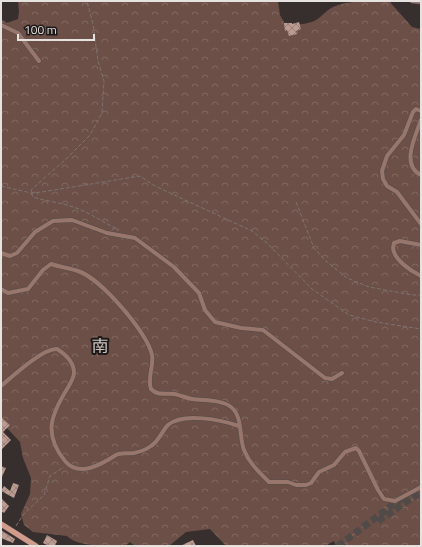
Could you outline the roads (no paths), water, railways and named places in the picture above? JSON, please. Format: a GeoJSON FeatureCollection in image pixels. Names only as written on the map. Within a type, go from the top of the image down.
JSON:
{"type":"FeatureCollection","features":[{"type":"Feature","properties":{"kind":"street"},"geometry":{"type":"LineString","coordinates":[[412,1],[421,2]]}},
{"type":"Feature","properties":{"kind":"street"},"geometry":{"type":"LineString","coordinates":[[1,25],[18,33],[39,61]]}},
{"type":"Feature","properties":{"kind":"street"},"geometry":{"type":"LineString","coordinates":[[421,111],[416,110],[413,112],[404,135],[387,156],[382,171],[383,179],[387,186],[397,192],[421,224]]}},
{"type":"Feature","properties":{"kind":"street"},"geometry":{"type":"LineString","coordinates":[[421,120],[410,148],[410,155],[412,164],[421,175]]}},
{"type":"Feature","properties":{"kind":"street"},"geometry":{"type":"LineString","coordinates":[[1,253],[10,256],[17,253],[35,232],[53,221],[72,220],[107,233],[135,238],[174,267],[194,287],[199,293],[205,310],[215,322],[241,328],[263,330],[325,378],[332,379],[342,373]]}},
{"type":"Feature","properties":{"kind":"street"},"geometry":{"type":"LineString","coordinates":[[421,244],[400,241],[394,243],[393,248],[402,262],[421,276]]}},
{"type":"Feature","properties":{"kind":"street"},"geometry":{"type":"LineString","coordinates":[[1,289],[8,293],[28,289],[51,264],[78,271],[87,276],[129,315],[147,340],[152,356],[149,385],[152,390],[158,394],[173,394],[192,399],[223,403],[232,408],[238,419],[243,449],[249,462],[269,482],[288,482],[296,485],[306,485],[311,483],[319,472],[334,465],[345,452],[356,448],[360,451],[378,490],[384,499],[395,501],[421,487]]}},
{"type":"Feature","properties":{"kind":"street"},"geometry":{"type":"LineString","coordinates":[[1,386],[49,350],[57,349],[65,354],[72,363],[74,373],[72,380],[55,408],[51,427],[54,445],[68,464],[81,469],[95,468],[120,454],[135,453],[152,445],[168,425],[182,419],[220,419],[239,426]]}},
{"type":"Feature","properties":{"kind":"street"},"geometry":{"type":"LineString","coordinates":[[1,524],[13,530],[36,546]]}},
{"type":"Feature","properties":{"kind":"tunnel"},"geometry":{"type":"LineString","coordinates":[[378,521],[421,492]]}},
{"type":"Feature","properties":{"kind":"tunnel"},"geometry":{"type":"LineString","coordinates":[[338,546],[402,498]]}},
{"type":"Feature","properties":{"kind":"district","name":"南"},"geometry":{"type":"Point","coordinates":[100,346]}}]}
